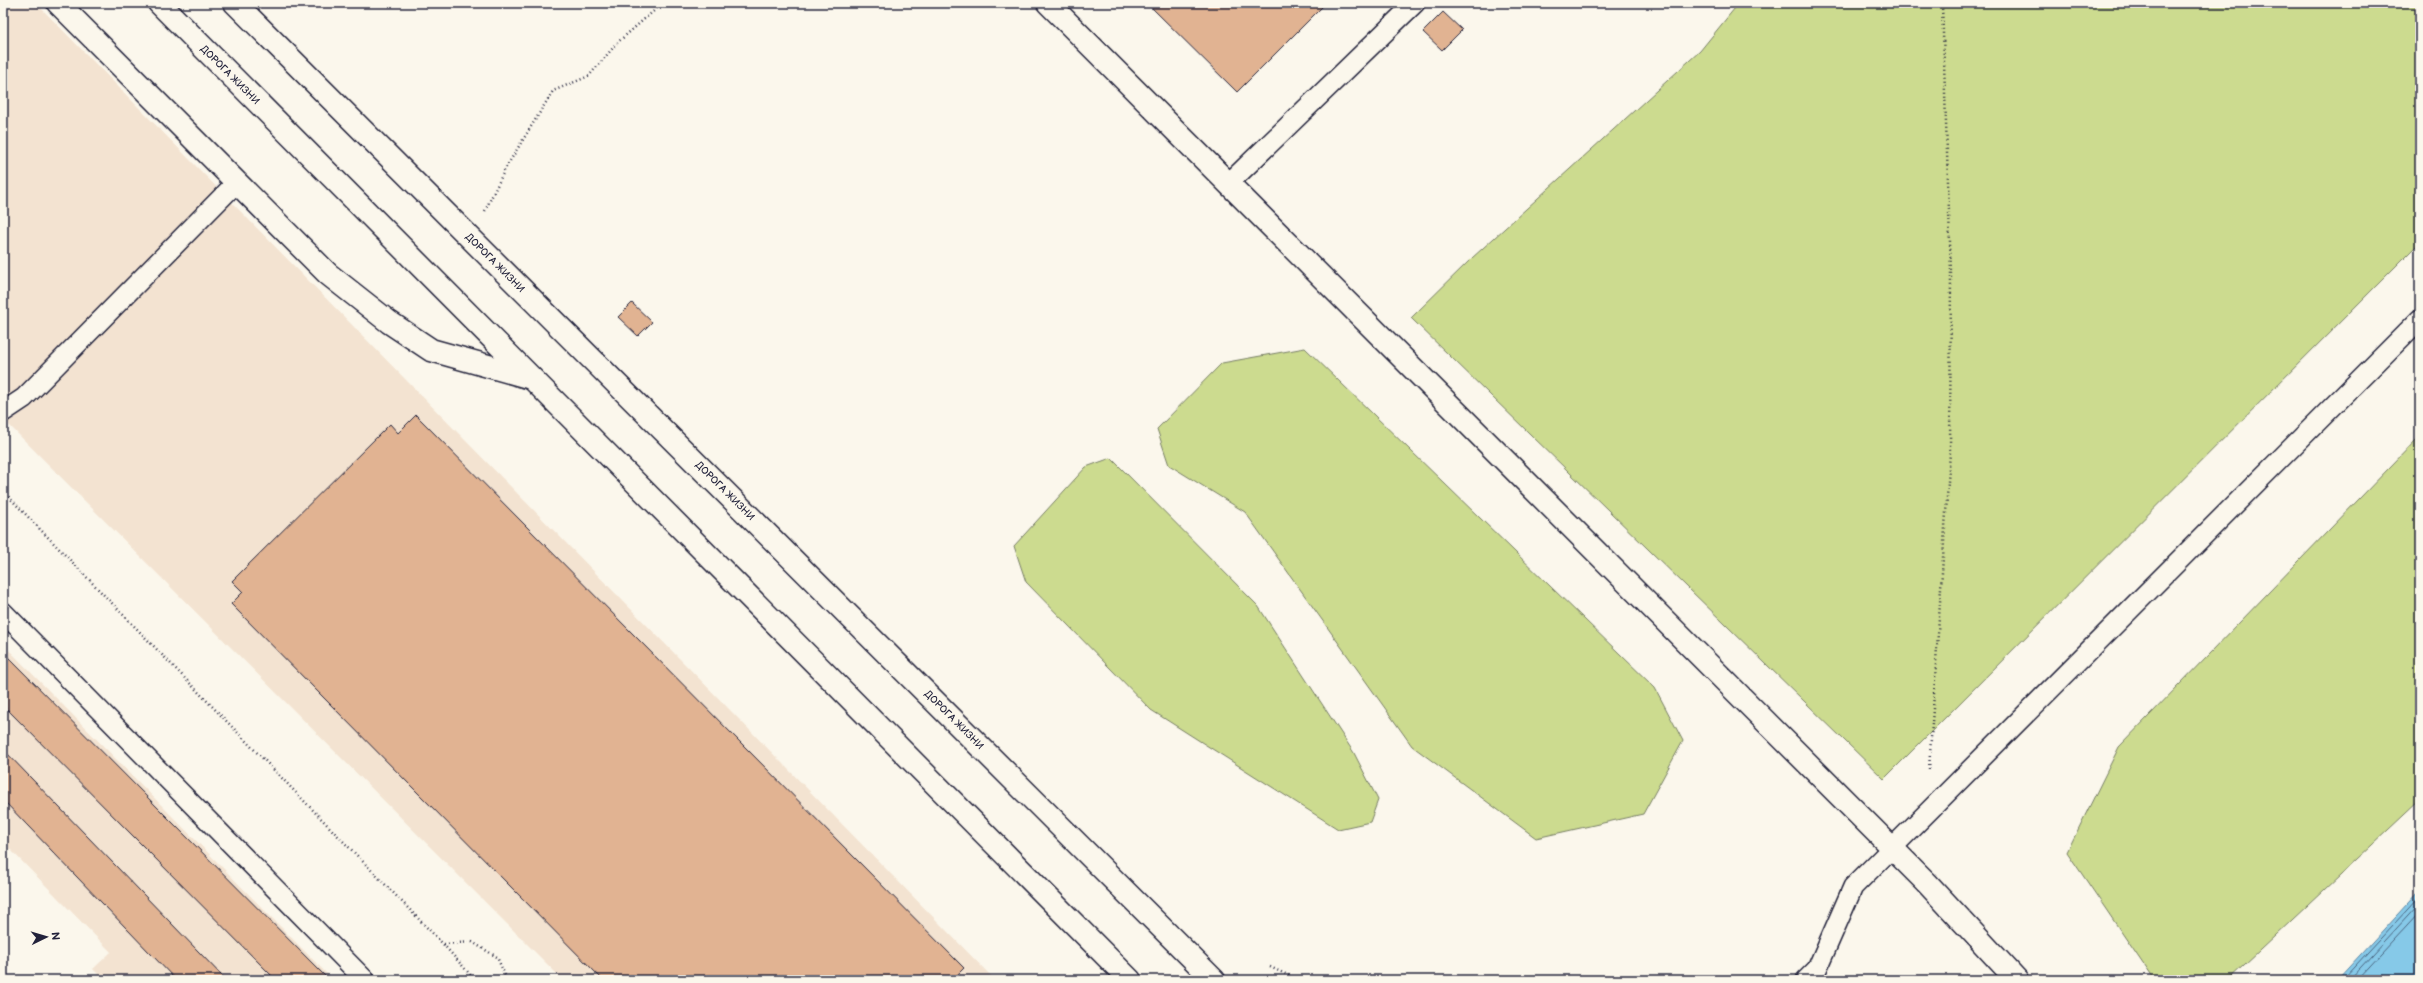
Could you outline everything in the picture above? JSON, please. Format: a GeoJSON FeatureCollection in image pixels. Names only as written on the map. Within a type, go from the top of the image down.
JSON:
{"type":"FeatureCollection","features":[{"type":"Feature","properties":{"kind":"main road"},"geometry":{"type":"LineString","coordinates":[[58,3],[328,274],[389,322],[431,350],[531,378]]}},
{"type":"Feature","properties":{"kind":"main road","name":"ДОРОГА ЖИЗНИ"},"geometry":{"type":"LineString","coordinates":[[159,3],[1130,980]]}},
{"type":"Feature","properties":{"kind":"main road","name":"ДОРОГА ЖИЗНИ"},"geometry":{"type":"LineString","coordinates":[[236,3],[1214,980]]}},
{"type":"Feature","properties":{"kind":"main road"},"geometry":{"type":"LineString","coordinates":[[1048,3],[1892,848],[2017,980]]}},
{"type":"Feature","properties":{"kind":"lane"},"geometry":{"type":"LineString","coordinates":[[1228,184],[1415,3]]}},
{"type":"Feature","properties":{"kind":"lane"},"geometry":{"type":"LineString","coordinates":[[3,412],[24,398],[237,182]]}},
{"type":"Feature","properties":{"kind":"lane"},"geometry":{"type":"LineString","coordinates":[[1806,980],[1817,969],[1853,887],[2420,319]]}},
{"type":"Feature","properties":{"kind":"lane"},"geometry":{"type":"LineString","coordinates":[[3,612],[365,980]]}},
{"type":"Feature","properties":{"kind":"path"},"geometry":{"type":"LineString","coordinates":[[485,212],[505,169],[553,91],[589,76],[618,42],[663,3]]}},
{"type":"Feature","properties":{"kind":"path"},"geometry":{"type":"LineString","coordinates":[[1929,769],[1950,452],[1952,272],[1942,3]]}},
{"type":"Feature","properties":{"kind":"path"},"geometry":{"type":"LineString","coordinates":[[3,491],[443,944],[475,980]]}},
{"type":"Feature","properties":{"kind":"path"},"geometry":{"type":"LineString","coordinates":[[443,944],[472,942],[497,957],[507,980]]}},
{"type":"Feature","properties":{"kind":"path"},"geometry":{"type":"LineString","coordinates":[[1270,967],[1299,980]]}},
{"type":"Feature","properties":{"kind":"shaded area"},"geometry":{"type":"Polygon","coordinates":[[[3,3],[36,3],[995,980],[563,980],[3,419],[3,3]]]}},
{"type":"Feature","properties":{"kind":"shaded area"},"geometry":{"type":"Polygon","coordinates":[[[3,644],[333,980],[104,980],[93,969],[111,952],[3,842],[3,644]]]}},
{"type":"Feature","properties":{"kind":"green space"},"geometry":{"type":"Polygon","coordinates":[[[1739,3],[2420,3],[2420,242],[1884,779],[1411,318],[1472,258],[1700,51],[1739,3]]]}},
{"type":"Feature","properties":{"kind":"green space"},"geometry":{"type":"Polygon","coordinates":[[[1305,348],[1655,688],[1683,741],[1643,814],[1536,838],[1412,746],[1245,512],[1169,465],[1157,429],[1222,363],[1305,348]]]}},
{"type":"Feature","properties":{"kind":"green space"},"geometry":{"type":"Polygon","coordinates":[[[2420,436],[2420,800],[2228,980],[2154,980],[2067,852],[2119,747],[2420,436]]]}},
{"type":"Feature","properties":{"kind":"green space"},"geometry":{"type":"Polygon","coordinates":[[[1111,458],[1258,606],[1354,753],[1378,800],[1370,822],[1338,829],[1151,710],[1026,582],[1014,546],[1086,467],[1111,458]]]}},
{"type":"Feature","properties":{"kind":"water"},"geometry":{"type":"Polygon","coordinates":[[[2420,890],[2420,976],[2416,980],[2337,980],[2420,890]]]}},
{"type":"Feature","properties":{"kind":"building"},"geometry":{"type":"Polygon","coordinates":[[[1147,3],[1326,3],[1237,92],[1147,3]]]}},
{"type":"Feature","properties":{"kind":"building"},"geometry":{"type":"Polygon","coordinates":[[[1443,12],[1462,30],[1442,50],[1423,32],[1443,12]]]}},
{"type":"Feature","properties":{"kind":"building"},"geometry":{"type":"Polygon","coordinates":[[[632,303],[652,322],[638,336],[618,317],[632,303]]]}},
{"type":"Feature","properties":{"kind":"building"},"geometry":{"type":"Polygon","coordinates":[[[416,415],[964,968],[952,980],[940,980],[937,977],[933,980],[603,980],[231,604],[243,592],[232,581],[390,424],[398,433],[416,415]]]}},
{"type":"Feature","properties":{"kind":"building"},"geometry":{"type":"Polygon","coordinates":[[[3,652],[329,980],[276,980],[3,705],[3,652]]]}},
{"type":"Feature","properties":{"kind":"building"},"geometry":{"type":"Polygon","coordinates":[[[3,749],[226,980],[176,980],[3,800],[3,749]]]}}]}
